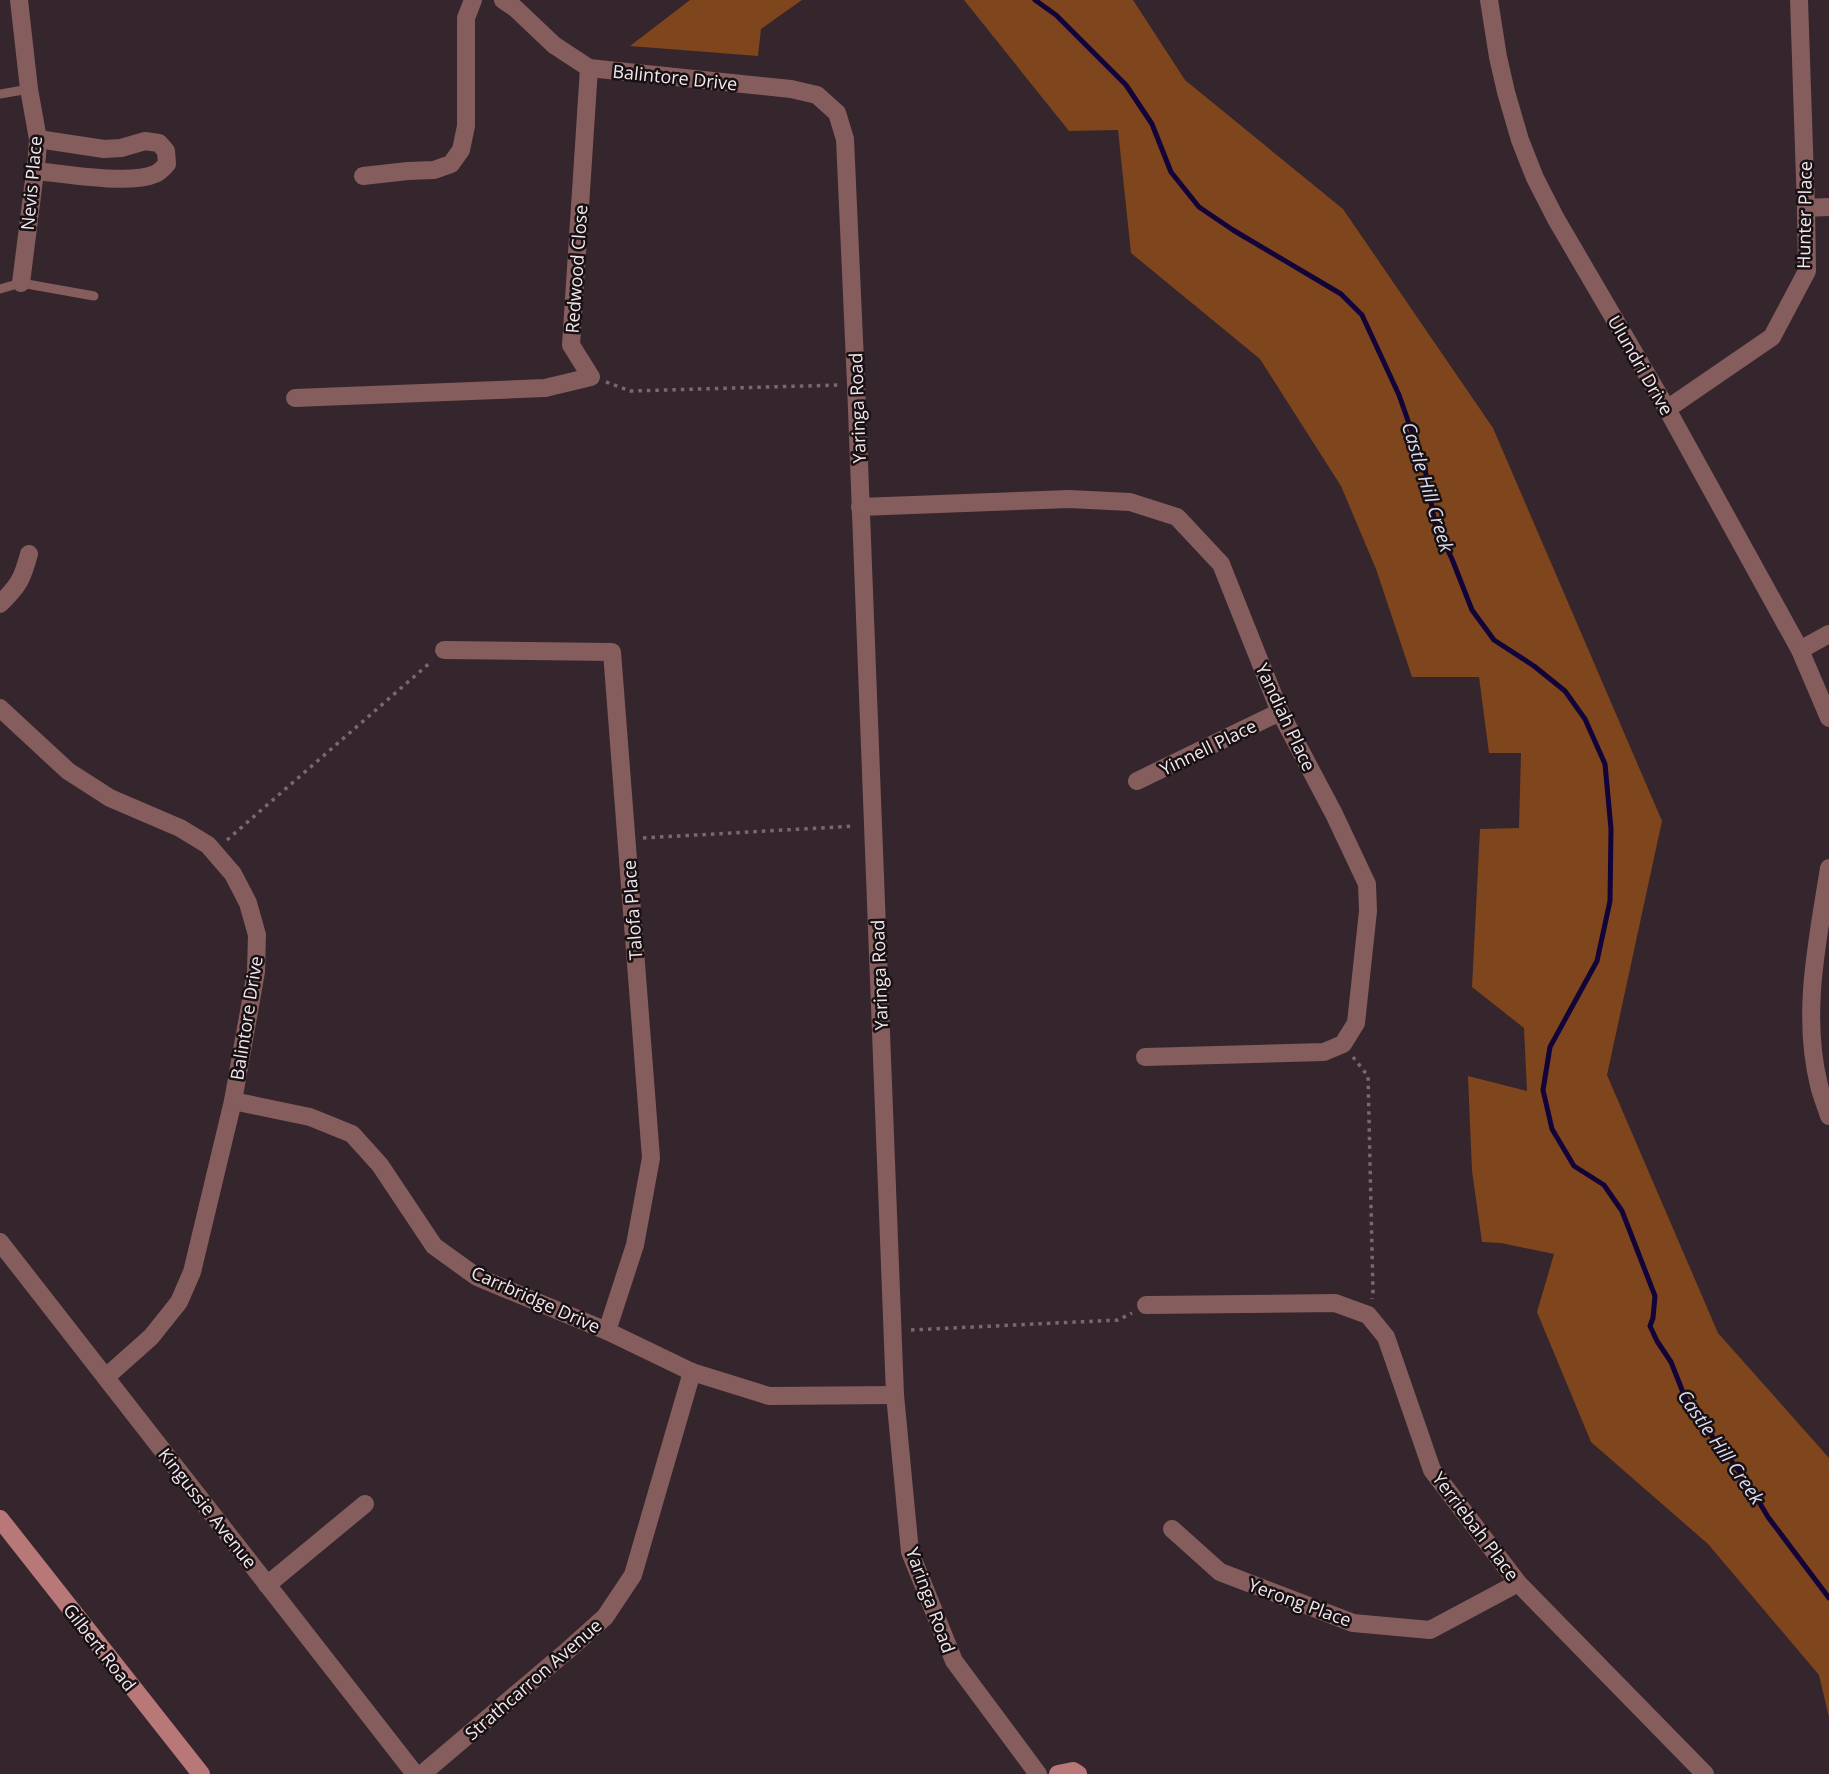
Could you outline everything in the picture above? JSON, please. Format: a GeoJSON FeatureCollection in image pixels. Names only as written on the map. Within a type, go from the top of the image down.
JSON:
{"type":"FeatureCollection","features":[{"type":"Feature","properties":{"kind":"main road","name":"Gilbert Road"},"geometry":{"type":"LineString","coordinates":[[0,1519],[201,1774]]}},
{"type":"Feature","properties":{"kind":"main road"},"geometry":{"type":"LineString","coordinates":[[1058,1774],[1073,1771],[1078,1774]]}},
{"type":"Feature","properties":{"kind":"street","name":"Nevis Place"},"geometry":{"type":"LineString","coordinates":[[19,0],[29,89],[38,139],[21,283]]}},
{"type":"Feature","properties":{"kind":"street"},"geometry":{"type":"LineString","coordinates":[[363,176],[434,170],[451,164],[461,150],[466,126],[466,18],[473,0]]}},
{"type":"Feature","properties":{"kind":"street","name":"Ulundri Drive"},"geometry":{"type":"LineString","coordinates":[[1489,0],[1492,29],[1506,92],[1535,178],[1800,650],[1829,718]]}},
{"type":"Feature","properties":{"kind":"street","name":"Hunter Place"},"geometry":{"type":"LineString","coordinates":[[1667,410],[1772,337],[1807,271],[1799,0]]}},
{"type":"Feature","properties":{"kind":"street","name":"Balintore Drive"},"geometry":{"type":"LineString","coordinates":[[514,3],[554,46],[589,68],[791,89],[817,95],[837,113],[845,139]]}},
{"type":"Feature","properties":{"kind":"street","name":"Redwood Close"},"geometry":{"type":"LineString","coordinates":[[589,68],[571,345],[591,377]]}},
{"type":"Feature","properties":{"kind":"street"},"geometry":{"type":"LineString","coordinates":[[36,171],[95,177],[145,178],[159,173],[167,164],[166,151],[159,143],[145,141],[121,148],[104,149],[38,139]]}},
{"type":"Feature","properties":{"kind":"street","name":"Yaringa Road"},"geometry":{"type":"LineString","coordinates":[[845,139],[895,1395],[910,1552],[954,1661],[1038,1774]]}},
{"type":"Feature","properties":{"kind":"street"},"geometry":{"type":"LineString","coordinates":[[1806,208],[1829,207]]}},
{"type":"Feature","properties":{"kind":"street"},"geometry":{"type":"LineString","coordinates":[[295,398],[545,388],[591,377]]}},
{"type":"Feature","properties":{"kind":"street","name":"Yandiah Place"},"geometry":{"type":"LineString","coordinates":[[860,507],[1069,499],[1130,502],[1177,517],[1221,564],[1280,712],[1334,814],[1367,884],[1368,911],[1356,1023],[1343,1044]]}},
{"type":"Feature","properties":{"kind":"street"},"geometry":{"type":"LineString","coordinates":[[0,604],[17,587],[29,554]]}},
{"type":"Feature","properties":{"kind":"street"},"geometry":{"type":"LineString","coordinates":[[1800,650],[1829,634]]}},
{"type":"Feature","properties":{"kind":"street","name":"Talofa Place"},"geometry":{"type":"LineString","coordinates":[[444,650],[612,652],[650,1158],[635,1245],[607,1331]]}},
{"type":"Feature","properties":{"kind":"street","name":"Balintore Drive"},"geometry":{"type":"LineString","coordinates":[[0,708],[68,771],[110,798],[180,828],[214,851],[233,874],[248,903],[257,935],[256,972],[233,1101],[192,1272],[179,1302],[151,1337],[106,1377]]}},
{"type":"Feature","properties":{"kind":"street","name":"Yinnell Place"},"geometry":{"type":"LineString","coordinates":[[1137,781],[1280,712]]}},
{"type":"Feature","properties":{"kind":"street"},"geometry":{"type":"LineString","coordinates":[[1829,868],[1812,982],[1812,1036],[1818,1084],[1829,1116]]}},
{"type":"Feature","properties":{"kind":"street"},"geometry":{"type":"LineString","coordinates":[[1145,1057],[1324,1052],[1343,1044]]}},
{"type":"Feature","properties":{"kind":"street","name":"Carrbridge Drive"},"geometry":{"type":"LineString","coordinates":[[233,1101],[310,1116],[352,1134],[380,1165],[434,1246],[477,1277],[607,1331],[692,1372],[769,1396],[895,1395]]}},
{"type":"Feature","properties":{"kind":"street","name":"Kingussie Avenue"},"geometry":{"type":"LineString","coordinates":[[0,1242],[415,1774]]}},
{"type":"Feature","properties":{"kind":"street"},"geometry":{"type":"LineString","coordinates":[[1146,1306],[1335,1303],[1368,1315]]}},
{"type":"Feature","properties":{"kind":"street","name":"Yerriebah Place"},"geometry":{"type":"LineString","coordinates":[[1368,1315],[1386,1337],[1432,1470],[1518,1583],[1705,1774]]}},
{"type":"Feature","properties":{"kind":"street","name":"Strathcarron Avenue"},"geometry":{"type":"LineString","coordinates":[[422,1774],[605,1617],[633,1575],[692,1372]]}},
{"type":"Feature","properties":{"kind":"street"},"geometry":{"type":"LineString","coordinates":[[267,1585],[365,1504]]}},
{"type":"Feature","properties":{"kind":"street","name":"Yerong Place"},"geometry":{"type":"LineString","coordinates":[[1172,1529],[1220,1572],[1353,1623],[1430,1630],[1518,1583]]}},
{"type":"Feature","properties":{"kind":"lane"},"geometry":{"type":"LineString","coordinates":[[0,94],[29,89]]}},
{"type":"Feature","properties":{"kind":"lane"},"geometry":{"type":"LineString","coordinates":[[0,289],[21,283],[93,296]]}},
{"type":"Feature","properties":{"kind":"path"},"geometry":{"type":"LineString","coordinates":[[591,377],[630,391],[856,384]]}},
{"type":"Feature","properties":{"kind":"path"},"geometry":{"type":"LineString","coordinates":[[214,851],[444,650]]}},
{"type":"Feature","properties":{"kind":"path"},"geometry":{"type":"LineString","coordinates":[[626,839],[874,825]]}},
{"type":"Feature","properties":{"kind":"path"},"geometry":{"type":"LineString","coordinates":[[1343,1044],[1368,1076],[1373,1292],[1368,1315]]}},
{"type":"Feature","properties":{"kind":"path"},"geometry":{"type":"LineString","coordinates":[[893,1330],[1118,1320],[1146,1306]]}},
{"type":"Feature","properties":{"kind":"shaded area"},"geometry":{"type":"Polygon","coordinates":[[[690,0],[802,0],[761,29],[758,56],[630,46],[690,0]]]}},
{"type":"Feature","properties":{"kind":"shaded area"},"geometry":{"type":"Polygon","coordinates":[[[964,0],[1133,0],[1185,80],[1343,209],[1493,428],[1662,821],[1607,1075],[1718,1333],[1829,1458],[1829,1717],[1819,1675],[1708,1544],[1591,1442],[1537,1312],[1554,1254],[1501,1243],[1482,1242],[1472,1171],[1468,1076],[1527,1091],[1524,1028],[1472,987],[1480,829],[1519,828],[1521,753],[1489,753],[1479,677],[1412,677],[1376,569],[1341,486],[1260,359],[1131,253],[1118,130],[1069,131],[964,0]]]}},
{"type":"Feature","properties":{"kind":"waterway","name":"Castle Hill Creek"},"geometry":{"type":"LineString","coordinates":[[1035,0],[1056,15],[1126,85],[1152,124],[1171,172],[1199,207],[1341,294],[1362,315],[1399,395],[1425,469],[1435,524],[1472,610],[1494,640],[1534,666],[1565,691],[1585,719],[1605,764],[1611,829],[1610,901],[1597,961],[1550,1047],[1543,1090],[1552,1129],[1574,1166],[1604,1185],[1622,1211],[1655,1296],[1650,1326],[1671,1362],[1688,1405],[1746,1480],[1768,1517],[1829,1598]]}}]}
